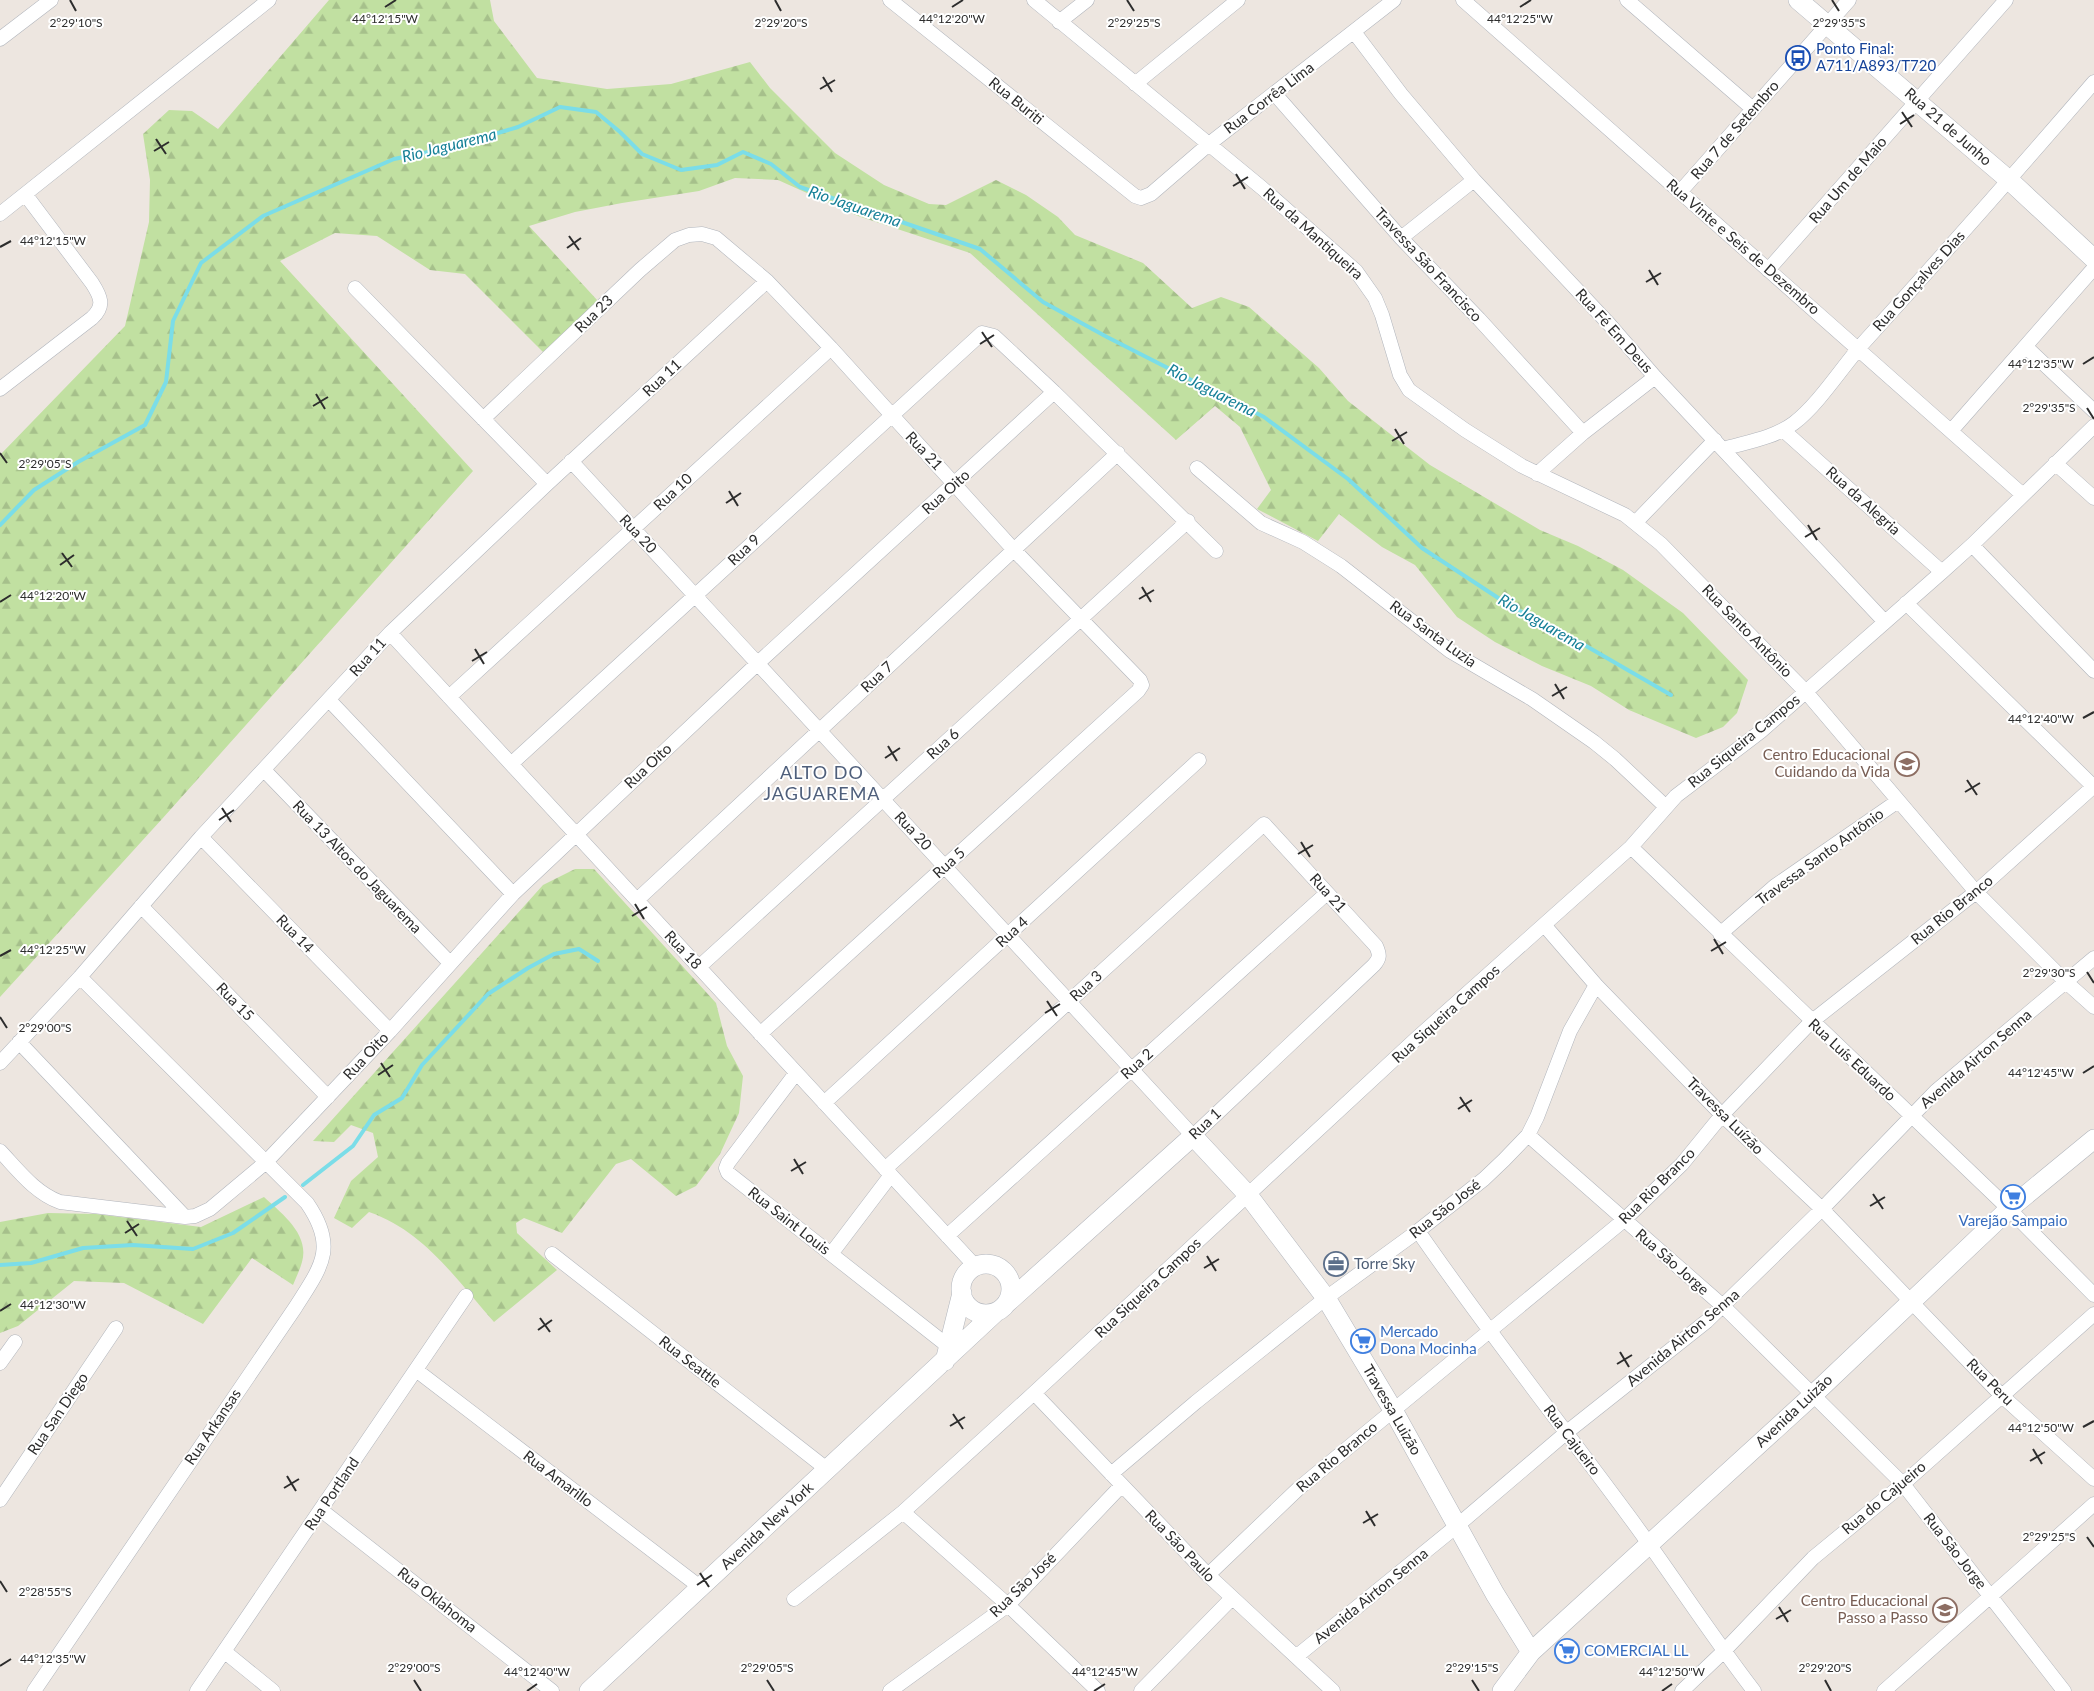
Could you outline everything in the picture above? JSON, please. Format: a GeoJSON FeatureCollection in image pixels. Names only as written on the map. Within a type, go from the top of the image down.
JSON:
{"type":"FeatureCollection","features":[{"type":"Feature","properties":{"kind":"street"},"geometry":{"type":"LineString","coordinates":[[0,40],[51,0]]}},
{"type":"Feature","properties":{"kind":"street"},"geometry":{"type":"LineString","coordinates":[[0,214],[269,0]]}},
{"type":"Feature","properties":{"kind":"street","name":"Rua Buriti"},"geometry":{"type":"LineString","coordinates":[[890,0],[1135,196],[1145,197]]}},
{"type":"Feature","properties":{"kind":"street","name":"Rua da Mantiqueira"},"geometry":{"type":"LineString","coordinates":[[1034,0],[1284,207],[1361,277],[1375,298],[1382,315],[1400,375],[1406,387]]}},
{"type":"Feature","properties":{"kind":"street"},"geometry":{"type":"LineString","coordinates":[[1059,22],[1087,0]]}},
{"type":"Feature","properties":{"kind":"street"},"geometry":{"type":"LineString","coordinates":[[1135,84],[1238,0]]}},
{"type":"Feature","properties":{"kind":"street","name":"Rua Corrêa Lima"},"geometry":{"type":"LineString","coordinates":[[1145,197],[1161,186],[1209,144],[1394,0]]}},
{"type":"Feature","properties":{"kind":"street","name":"Rua Vinte e Seis de Dezembro"},"geometry":{"type":"LineString","coordinates":[[1463,0],[2023,494]]}},
{"type":"Feature","properties":{"kind":"street"},"geometry":{"type":"LineString","coordinates":[[1627,0],[1753,108]]}},
{"type":"Feature","properties":{"kind":"street","name":"Rua 21 de Junho"},"geometry":{"type":"LineString","coordinates":[[1798,0],[2009,180],[2094,259]]}},
{"type":"Feature","properties":{"kind":"street","name":"Rua 7 de Setembro"},"geometry":{"type":"LineString","coordinates":[[1680,192],[1849,0]]}},
{"type":"Feature","properties":{"kind":"street","name":"Rua Um de Maio"},"geometry":{"type":"LineString","coordinates":[[1768,270],[2006,0]]}},
{"type":"Feature","properties":{"kind":"street","name":"Rua Fé Em Deus"},"geometry":{"type":"LineString","coordinates":[[1354,32],[1401,94],[1474,180],[1884,622]]}},
{"type":"Feature","properties":{"kind":"street","name":"Rua Gonçalves Dias"},"geometry":{"type":"LineString","coordinates":[[1719,445],[1770,436],[1783,430],[1805,413],[1857,349],[2094,82]]}},
{"type":"Feature","properties":{"kind":"street","name":"Travessa São Francisco"},"geometry":{"type":"LineString","coordinates":[[1274,94],[1401,238],[1479,319],[1583,433]]}},
{"type":"Feature","properties":{"kind":"street"},"geometry":{"type":"LineString","coordinates":[[1401,238],[1474,180]]}},
{"type":"Feature","properties":{"kind":"street"},"geometry":{"type":"LineString","coordinates":[[0,389],[92,318],[98,312],[101,304],[100,296],[92,283],[25,194]]}},
{"type":"Feature","properties":{"kind":"street","name":"Rua 23"},"geometry":{"type":"LineString","coordinates":[[483,419],[640,270],[675,240],[689,235],[702,234],[716,238]]}},
{"type":"Feature","properties":{"kind":"street","name":"Rua 21"},"geometry":{"type":"LineString","coordinates":[[716,238],[767,281],[831,348],[1014,550],[1140,680],[1142,685],[1138,691]]}},
{"type":"Feature","properties":{"kind":"street"},"geometry":{"type":"LineString","coordinates":[[1951,431],[2094,268]]}},
{"type":"Feature","properties":{"kind":"street","name":"Rua 11"},"geometry":{"type":"LineString","coordinates":[[0,1063],[80,977],[201,837],[390,633],[546,484],[767,281]]}},
{"type":"Feature","properties":{"kind":"street"},"geometry":{"type":"LineString","coordinates":[[355,288],[546,484]]}},
{"type":"Feature","properties":{"kind":"street","name":"Rua 9"},"geometry":{"type":"LineString","coordinates":[[511,764],[978,335],[982,333],[994,336],[1054,392]]}},
{"type":"Feature","properties":{"kind":"street"},"geometry":{"type":"LineString","coordinates":[[2026,347],[2094,411]]}},
{"type":"Feature","properties":{"kind":"street","name":"Rua 10"},"geometry":{"type":"LineString","coordinates":[[449,698],[831,348]]}},
{"type":"Feature","properties":{"kind":"street"},"geometry":{"type":"LineString","coordinates":[[1537,474],[1583,433],[1655,377]]}},
{"type":"Feature","properties":{"kind":"street","name":"Rua Santo Antônio"},"geometry":{"type":"LineString","coordinates":[[1406,387],[1465,430],[1537,474],[1636,522],[1682,565],[1806,692],[1976,892],[2066,982],[2094,1007]]}},
{"type":"Feature","properties":{"kind":"street"},"geometry":{"type":"LineString","coordinates":[[1054,392],[1216,550]]}},
{"type":"Feature","properties":{"kind":"street","name":"Rua Oito"},"geometry":{"type":"LineString","coordinates":[[185,1217],[194,1216],[210,1209],[265,1163],[390,1031],[513,894],[758,663],[1054,392]]}},
{"type":"Feature","properties":{"kind":"street","name":"Rua Siqueira Campos"},"geometry":{"type":"LineString","coordinates":[[794,1599],[903,1512],[1248,1196],[1417,1038],[1545,926],[1631,847],[1665,806],[1760,732],[1942,572],[2094,426]]}},
{"type":"Feature","properties":{"kind":"street","name":"Rua da Alegria"},"geometry":{"type":"LineString","coordinates":[[1783,430],[1942,572]]}},
{"type":"Feature","properties":{"kind":"street"},"geometry":{"type":"LineString","coordinates":[[1636,522],[1719,445]]}},
{"type":"Feature","properties":{"kind":"street","name":"Rua 7"},"geometry":{"type":"LineString","coordinates":[[637,900],[1118,453]]}},
{"type":"Feature","properties":{"kind":"street","name":"Rua 20"},"geometry":{"type":"LineString","coordinates":[[572,461],[1193,1136]]}},
{"type":"Feature","properties":{"kind":"street"},"geometry":{"type":"LineString","coordinates":[[2055,463],[2094,498]]}},
{"type":"Feature","properties":{"kind":"street","name":"Rua Santa Luzia"},"geometry":{"type":"LineString","coordinates":[[1197,468],[1261,523],[1303,542],[1341,566],[1450,650],[1532,699],[1594,742],[1665,806]]}},
{"type":"Feature","properties":{"kind":"street","name":"Rua 6"},"geometry":{"type":"LineString","coordinates":[[699,968],[1188,521]]}},
{"type":"Feature","properties":{"kind":"street"},"geometry":{"type":"LineString","coordinates":[[1972,545],[2094,671]]}},
{"type":"Feature","properties":{"kind":"street"},"geometry":{"type":"LineString","coordinates":[[1906,603],[2094,786]]}},
{"type":"Feature","properties":{"kind":"street","name":"Rua 18"},"geometry":{"type":"LineString","coordinates":[[390,633],[976,1267]]}},
{"type":"Feature","properties":{"kind":"street","name":"Rua 5"},"geometry":{"type":"LineString","coordinates":[[760,1034],[1138,691]]}},
{"type":"Feature","properties":{"kind":"street"},"geometry":{"type":"LineString","coordinates":[[329,700],[513,894]]}},
{"type":"Feature","properties":{"kind":"street","name":"Rua 4"},"geometry":{"type":"LineString","coordinates":[[824,1103],[1199,760]]}},
{"type":"Feature","properties":{"kind":"street","name":"Rua 13 Altos do Jaguarema"},"geometry":{"type":"LineString","coordinates":[[264,770],[450,963]]}},
{"type":"Feature","properties":{"kind":"street","name":"Rua Rio Branco"},"geometry":{"type":"LineString","coordinates":[[1208,1574],[1298,1489],[1624,1220],[1682,1164],[1722,1115],[1812,1022],[1976,892],[2094,786]]}},
{"type":"Feature","properties":{"kind":"street","name":"Travessa Santo Antônio"},"geometry":{"type":"LineString","coordinates":[[1720,934],[1775,886],[1898,801]]}},
{"type":"Feature","properties":{"kind":"street","name":"Rua 21"},"geometry":{"type":"LineString","coordinates":[[1264,824],[1376,946],[1380,954],[1374,965]]}},
{"type":"Feature","properties":{"kind":"street","name":"Rua 3"},"geometry":{"type":"LineString","coordinates":[[831,1254],[888,1172],[1069,1001],[1264,824]]}},
{"type":"Feature","properties":{"kind":"street","name":"Rua 14"},"geometry":{"type":"LineString","coordinates":[[201,837],[390,1031]]}},
{"type":"Feature","properties":{"kind":"street","name":"Rua Luís Eduardo"},"geometry":{"type":"LineString","coordinates":[[1631,847],[2009,1209],[2094,1295]]}},
{"type":"Feature","properties":{"kind":"street","name":"Rua 2"},"geometry":{"type":"LineString","coordinates":[[947,1236],[1327,892]]}},
{"type":"Feature","properties":{"kind":"street","name":"Rua 15"},"geometry":{"type":"LineString","coordinates":[[141,906],[328,1097]]}},
{"type":"Feature","properties":{"kind":"street","name":"Travessa Luízão"},"geometry":{"type":"LineString","coordinates":[[1545,926],[1596,985],[1722,1115],[1822,1209],[1910,1301]]}},
{"type":"Feature","properties":{"kind":"street","name":"Avenida Airton Senna"},"geometry":{"type":"LineString","coordinates":[[1297,1656],[1458,1525],[1566,1432],[1724,1307],[1943,1085],[2094,958]]}},
{"type":"Feature","properties":{"kind":"street","name":"Rua 1"},"geometry":{"type":"LineString","coordinates":[[1001,1308],[1193,1136],[1374,965]]}},
{"type":"Feature","properties":{"kind":"street","name":"Rua Arkansas"},"geometry":{"type":"LineString","coordinates":[[34,1691],[315,1277],[322,1257],[324,1241],[319,1221],[307,1203],[80,977]]}},
{"type":"Feature","properties":{"kind":"street","name":"Rua São José"},"geometry":{"type":"LineString","coordinates":[[1110,1474],[1326,1298],[1418,1231],[1484,1179],[1528,1135],[1538,1117],[1570,1031],[1596,985]]}},
{"type":"Feature","properties":{"kind":"street"},"geometry":{"type":"LineString","coordinates":[[19,1042],[185,1217]]}},
{"type":"Feature","properties":{"kind":"street","name":"Rua Saint Louis"},"geometry":{"type":"LineString","coordinates":[[796,1073],[728,1163],[726,1168],[728,1173],[831,1254],[946,1354]]}},
{"type":"Feature","properties":{"kind":"street","name":"Rua São Jorge"},"geometry":{"type":"LineString","coordinates":[[1528,1135],[1724,1307],[1903,1484],[2064,1691]]}},
{"type":"Feature","properties":{"kind":"street","name":"Travessa Luizão"},"geometry":{"type":"LineString","coordinates":[[1193,1136],[1248,1196],[1326,1298],[1393,1410],[1495,1594],[1531,1652]]}},
{"type":"Feature","properties":{"kind":"street","name":"Avenida Luizão"},"geometry":{"type":"LineString","coordinates":[[1502,1691],[1531,1652],[1814,1394],[2009,1209],[2094,1139]]}},
{"type":"Feature","properties":{"kind":"street"},"geometry":{"type":"LineString","coordinates":[[0,1151],[37,1190],[48,1198],[60,1202],[185,1217]]}},
{"type":"Feature","properties":{"kind":"street","name":"Rua Cajueiro"},"geometry":{"type":"LineString","coordinates":[[1418,1231],[1649,1544],[1723,1652],[1754,1691]]}},
{"type":"Feature","properties":{"kind":"street","name":"Rua Seattle"},"geometry":{"type":"LineString","coordinates":[[552,1254],[828,1470]]}},
{"type":"Feature","properties":{"kind":"street"},"geometry":{"type":"LineString","coordinates":[[946,1354],[962,1293],[964,1278],[976,1267],[990,1265],[1003,1271],[1018,1285],[1033,1280]]}},
{"type":"Feature","properties":{"kind":"street"},"geometry":{"type":"LineString","coordinates":[[962,1293],[964,1300],[974,1311],[989,1314],[1001,1308],[1011,1290],[1008,1276]]}},
{"type":"Feature","properties":{"kind":"street","name":"Rua Portland"},"geometry":{"type":"LineString","coordinates":[[197,1691],[466,1296]]}},
{"type":"Feature","properties":{"kind":"street","name":"Rua Peru"},"geometry":{"type":"LineString","coordinates":[[1910,1301],[2001,1395],[2094,1479]]}},
{"type":"Feature","properties":{"kind":"street","name":"Avenida New York"},"geometry":{"type":"LineString","coordinates":[[589,1691],[828,1470],[946,1354],[1001,1308]]}},
{"type":"Feature","properties":{"kind":"street","name":"Rua do Cajueiro"},"geometry":{"type":"LineString","coordinates":[[1682,1691],[1723,1652],[1813,1558],[1903,1484],[2094,1314]]}},
{"type":"Feature","properties":{"kind":"street","name":"Rua San Diego"},"geometry":{"type":"LineString","coordinates":[[0,1500],[116,1328]]}},
{"type":"Feature","properties":{"kind":"street"},"geometry":{"type":"LineString","coordinates":[[0,1363],[15,1342]]}},
{"type":"Feature","properties":{"kind":"street","name":"Rua Amarillo"},"geometry":{"type":"LineString","coordinates":[[416,1370],[700,1588]]}},
{"type":"Feature","properties":{"kind":"street","name":"Rua São Paulo"},"geometry":{"type":"LineString","coordinates":[[1034,1393],[1110,1474],[1232,1598],[1333,1691]]}},
{"type":"Feature","properties":{"kind":"street","name":"Rua São José"},"geometry":{"type":"LineString","coordinates":[[890,1691],[1008,1605],[1122,1485]]}},
{"type":"Feature","properties":{"kind":"street"},"geometry":{"type":"LineString","coordinates":[[1884,1691],[2094,1504]]}},
{"type":"Feature","properties":{"kind":"street","name":"Rua Oklahoma"},"geometry":{"type":"LineString","coordinates":[[321,1510],[552,1691]]}},
{"type":"Feature","properties":{"kind":"street"},"geometry":{"type":"LineString","coordinates":[[903,1512],[1008,1605],[1098,1691]]}},
{"type":"Feature","properties":{"kind":"street"},"geometry":{"type":"LineString","coordinates":[[1148,1688],[1232,1598]]}},
{"type":"Feature","properties":{"kind":"street"},"geometry":{"type":"LineString","coordinates":[[225,1652],[274,1691]]}},
{"type":"Feature","properties":{"kind":"green space"},"geometry":{"type":"Polygon","coordinates":[[[329,0],[490,0],[494,21],[537,78],[607,89],[671,84],[750,62],[770,88],[835,153],[884,185],[929,204],[946,205],[996,180],[1026,195],[1058,217],[1075,235],[1143,263],[1192,308],[1221,297],[1249,307],[1319,368],[1348,401],[1430,465],[1540,530],[1578,546],[1623,570],[1683,613],[1748,680],[1737,713],[1723,727],[1696,738],[1629,710],[1591,686],[1542,666],[1495,642],[1457,617],[1415,565],[1382,547],[1339,514],[1318,541],[1257,509],[1271,490],[1240,427],[1215,406],[1176,440],[970,253],[858,216],[778,180],[735,178],[699,191],[575,212],[529,226],[598,301],[543,352],[465,274],[430,270],[377,236],[335,233],[280,261],[473,471],[0,997],[0,455],[125,326],[149,222],[150,180],[143,134],[169,110],[192,111],[218,129],[329,0]]]}},
{"type":"Feature","properties":{"kind":"green space"},"geometry":{"type":"Polygon","coordinates":[[[575,869],[594,869],[716,1003],[727,1046],[743,1076],[739,1113],[720,1154],[696,1186],[676,1196],[631,1159],[616,1164],[562,1233],[524,1218],[516,1223],[517,1233],[557,1270],[494,1322],[438,1258],[406,1231],[389,1220],[369,1212],[352,1228],[334,1218],[351,1181],[378,1157],[373,1133],[351,1125],[334,1142],[313,1141],[543,885],[575,869]]]}},
{"type":"Feature","properties":{"kind":"green space"},"geometry":{"type":"Polygon","coordinates":[[[264,1197],[286,1217],[302,1242],[302,1262],[293,1285],[252,1258],[203,1324],[124,1283],[74,1281],[18,1326],[0,1333],[0,1222],[48,1213],[96,1214],[201,1227],[264,1197]]]}},
{"type":"Feature","properties":{"kind":"waterway","name":"Rio Jaguarema"},"geometry":{"type":"LineString","coordinates":[[0,525],[34,490],[78,462],[145,425],[166,382],[173,321],[201,263],[263,216],[394,159],[448,148],[518,127],[560,107],[596,112],[642,154],[681,170],[717,165],[743,152],[771,164],[800,187],[980,249],[1043,302],[1107,337],[1264,417],[1348,479],[1422,548],[1512,607],[1574,639],[1671,695]]}},
{"type":"Feature","properties":{"kind":"waterway"},"geometry":{"type":"LineString","coordinates":[[303,1185],[353,1146],[374,1115],[402,1098],[422,1065],[488,994],[528,968],[554,954],[579,949],[598,961]]}},
{"type":"Feature","properties":{"kind":"waterway"},"geometry":{"type":"LineString","coordinates":[[0,1265],[31,1263],[83,1248],[133,1245],[193,1249],[233,1233],[285,1197]]}},
{"type":"Feature","properties":{"kind":"place","name":"Ponto Final: A711/A893/T720"},"geometry":{"type":"Point","coordinates":[1798,58]}},
{"type":"Feature","properties":{"kind":"place","name":"Centro Educacional Cuidando da Vida"},"geometry":{"type":"Point","coordinates":[1907,764]}},
{"type":"Feature","properties":{"kind":"place","name":"Varejão Sampaio"},"geometry":{"type":"Point","coordinates":[2013,1197]}},
{"type":"Feature","properties":{"kind":"place","name":"Torre Sky"},"geometry":{"type":"Point","coordinates":[1336,1264]}},
{"type":"Feature","properties":{"kind":"place","name":"Mercado Dona Mocinha"},"geometry":{"type":"Point","coordinates":[1363,1341]}},
{"type":"Feature","properties":{"kind":"place","name":"Centro Educacional Passo a Passo"},"geometry":{"type":"Point","coordinates":[1945,1610]}},
{"type":"Feature","properties":{"kind":"place","name":"COMERCIAL LL"},"geometry":{"type":"Point","coordinates":[1567,1651]}},
{"type":"Feature","properties":{"kind":"district","name":"ALTO DO JAGUAREMA"},"geometry":{"type":"Point","coordinates":[822,783]}}]}
